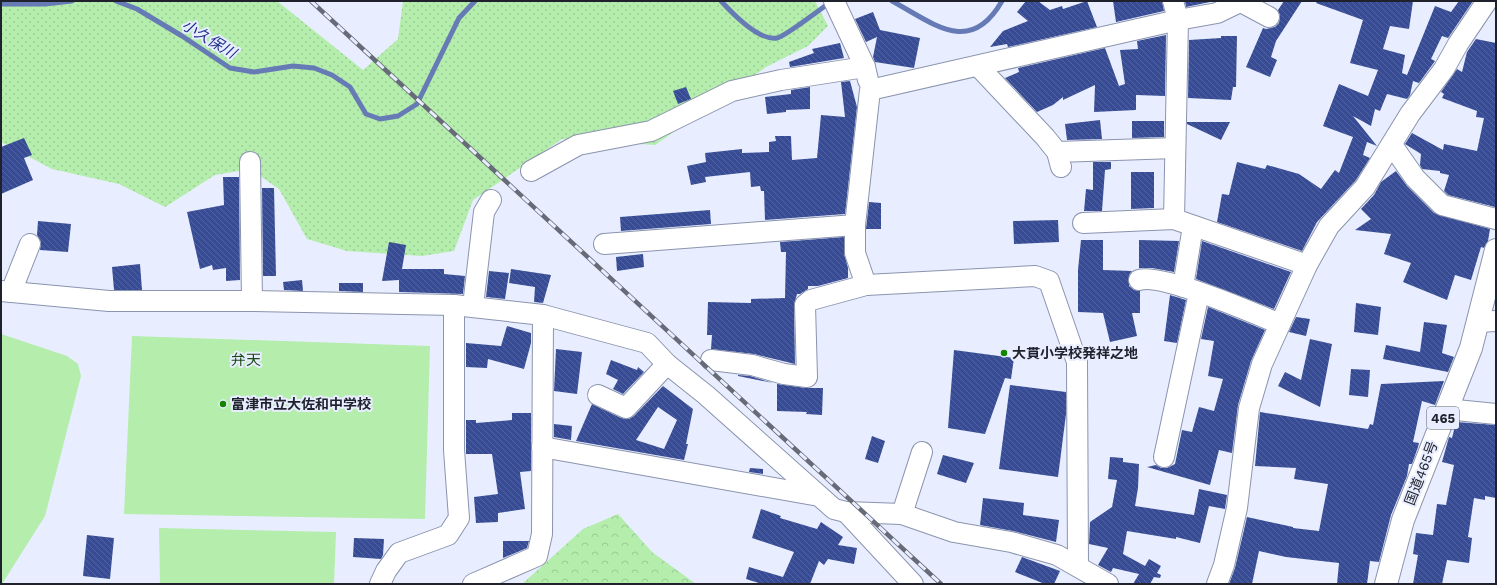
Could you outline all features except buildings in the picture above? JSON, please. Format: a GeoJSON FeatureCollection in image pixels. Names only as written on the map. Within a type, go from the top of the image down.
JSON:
{"type":"FeatureCollection","features":[{"type":"Feature","properties":{"kind":"highway","name":"国道465号"},"geometry":{"type":"LineString","coordinates":[[1386,584],[1403,520],[1471,348],[1487,321],[1496,250]]}},
{"type":"Feature","properties":{"kind":"street"},"geometry":{"type":"LineString","coordinates":[[1173,1],[1178,20],[1174,219]]}},
{"type":"Feature","properties":{"kind":"street"},"geometry":{"type":"LineString","coordinates":[[1217,584],[1224,565],[1237,508],[1249,408],[1262,364],[1307,265],[1329,226],[1365,187],[1410,114],[1444,69],[1458,44],[1488,1]]}},
{"type":"Feature","properties":{"kind":"street"},"geometry":{"type":"LineString","coordinates":[[870,90],[1178,20],[1217,13],[1242,2],[1269,17]]}},
{"type":"Feature","properties":{"kind":"street"},"geometry":{"type":"LineString","coordinates":[[836,6],[865,67],[870,90],[855,225],[855,253],[866,285]]}},
{"type":"Feature","properties":{"kind":"street"},"geometry":{"type":"LineString","coordinates":[[978,66],[1045,137],[1059,160],[1175,148]]}},
{"type":"Feature","properties":{"kind":"street"},"geometry":{"type":"LineString","coordinates":[[531,171],[578,145],[651,131],[732,91],[781,80],[865,67]]}},
{"type":"Feature","properties":{"kind":"street"},"geometry":{"type":"LineString","coordinates":[[1392,145],[1415,178],[1442,205],[1496,219]]}},
{"type":"Feature","properties":{"kind":"street"},"geometry":{"type":"LineString","coordinates":[[250,162],[252,301]]}},
{"type":"Feature","properties":{"kind":"street"},"geometry":{"type":"LineString","coordinates":[[380,584],[386,571],[400,552],[448,535],[458,518],[454,450],[463,305],[484,212],[491,200]]}},
{"type":"Feature","properties":{"kind":"street"},"geometry":{"type":"LineString","coordinates":[[1083,223],[1174,219],[1307,265]]}},
{"type":"Feature","properties":{"kind":"street"},"geometry":{"type":"LineString","coordinates":[[604,244],[855,225]]}},
{"type":"Feature","properties":{"kind":"street"},"geometry":{"type":"LineString","coordinates":[[1164,457],[1191,290],[1193,226]]}},
{"type":"Feature","properties":{"kind":"street"},"geometry":{"type":"LineString","coordinates":[[30,244],[6,292],[109,301],[252,301],[463,305],[543,315],[647,343],[667,364],[706,395],[834,509],[846,512],[902,514],[954,532],[1011,542],[1057,555],[1108,584]]}},
{"type":"Feature","properties":{"kind":"street"},"geometry":{"type":"LineString","coordinates":[[711,360],[752,365],[784,374],[807,377],[805,305],[811,300],[866,285],[1035,276],[1049,281],[1076,362],[1078,566]]}},
{"type":"Feature","properties":{"kind":"street"},"geometry":{"type":"LineString","coordinates":[[1139,280],[1162,281],[1191,290],[1280,324]]}},
{"type":"Feature","properties":{"kind":"street"},"geometry":{"type":"LineString","coordinates":[[473,584],[537,556],[542,534],[543,315]]}},
{"type":"Feature","properties":{"kind":"street"},"geometry":{"type":"LineString","coordinates":[[598,395],[626,408],[667,364]]}},
{"type":"Feature","properties":{"kind":"street"},"geometry":{"type":"LineString","coordinates":[[1446,410],[1496,414]]}},
{"type":"Feature","properties":{"kind":"street"},"geometry":{"type":"LineString","coordinates":[[542,447],[819,496]]}},
{"type":"Feature","properties":{"kind":"street"},"geometry":{"type":"LineString","coordinates":[[902,514],[922,452]]}},
{"type":"Feature","properties":{"kind":"street"},"geometry":{"type":"LineString","coordinates":[[846,512],[913,584]]}},
{"type":"Feature","properties":{"kind":"green space"},"geometry":{"type":"Polygon","coordinates":[[[1,1],[277,1],[363,70],[398,39],[403,1],[815,1],[828,26],[808,46],[766,67],[655,145],[562,139],[473,200],[454,251],[422,256],[347,251],[307,239],[279,189],[250,169],[215,175],[165,207],[119,184],[52,169],[1,142],[1,1]]]}},
{"type":"Feature","properties":{"kind":"green space"},"geometry":{"type":"Polygon","coordinates":[[[1,334],[67,356],[78,364],[81,376],[45,516],[2,584],[1,334]]]}},
{"type":"Feature","properties":{"kind":"green space"},"geometry":{"type":"Polygon","coordinates":[[[132,336],[430,346],[425,519],[124,514],[132,336]]]}},
{"type":"Feature","properties":{"kind":"green space"},"geometry":{"type":"Polygon","coordinates":[[[618,514],[652,552],[696,584],[522,584],[583,529],[618,514]]]}},
{"type":"Feature","properties":{"kind":"green space"},"geometry":{"type":"Polygon","coordinates":[[[159,528],[336,532],[334,584],[160,584],[159,528]]]}},
{"type":"Feature","properties":{"kind":"waterway","name":"小久保川"},"geometry":{"type":"LineString","coordinates":[[1,4],[45,4],[72,1]]}},
{"type":"Feature","properties":{"kind":"waterway","name":"小久保川"},"geometry":{"type":"LineString","coordinates":[[116,1],[137,9],[182,36],[230,68],[254,72],[293,66],[314,68],[332,75],[350,87],[366,114],[380,119],[398,116],[417,104],[459,18],[475,1]]}},
{"type":"Feature","properties":{"kind":"waterway","name":"小久保川"},"geometry":{"type":"LineString","coordinates":[[721,1],[746,25],[754,31],[770,38],[777,38],[795,28],[831,2]]}},
{"type":"Feature","properties":{"kind":"waterway","name":"小久保川"},"geometry":{"type":"LineString","coordinates":[[892,1],[936,25],[950,30],[964,31],[977,28],[990,18],[1002,1]]}},
{"type":"Feature","properties":{"kind":"railway"},"geometry":{"type":"LineString","coordinates":[[311,1],[941,584]]}},
{"type":"Feature","properties":{"kind":"place","name":"大貫小学校発祥之地"},"geometry":{"type":"Point","coordinates":[1004,353]}},
{"type":"Feature","properties":{"kind":"place","name":"富津市立大佐和中学校"},"geometry":{"type":"Point","coordinates":[223,404]}},
{"type":"Feature","properties":{"kind":"district","name":"弁天"},"geometry":{"type":"Point","coordinates":[246,360]}}]}
